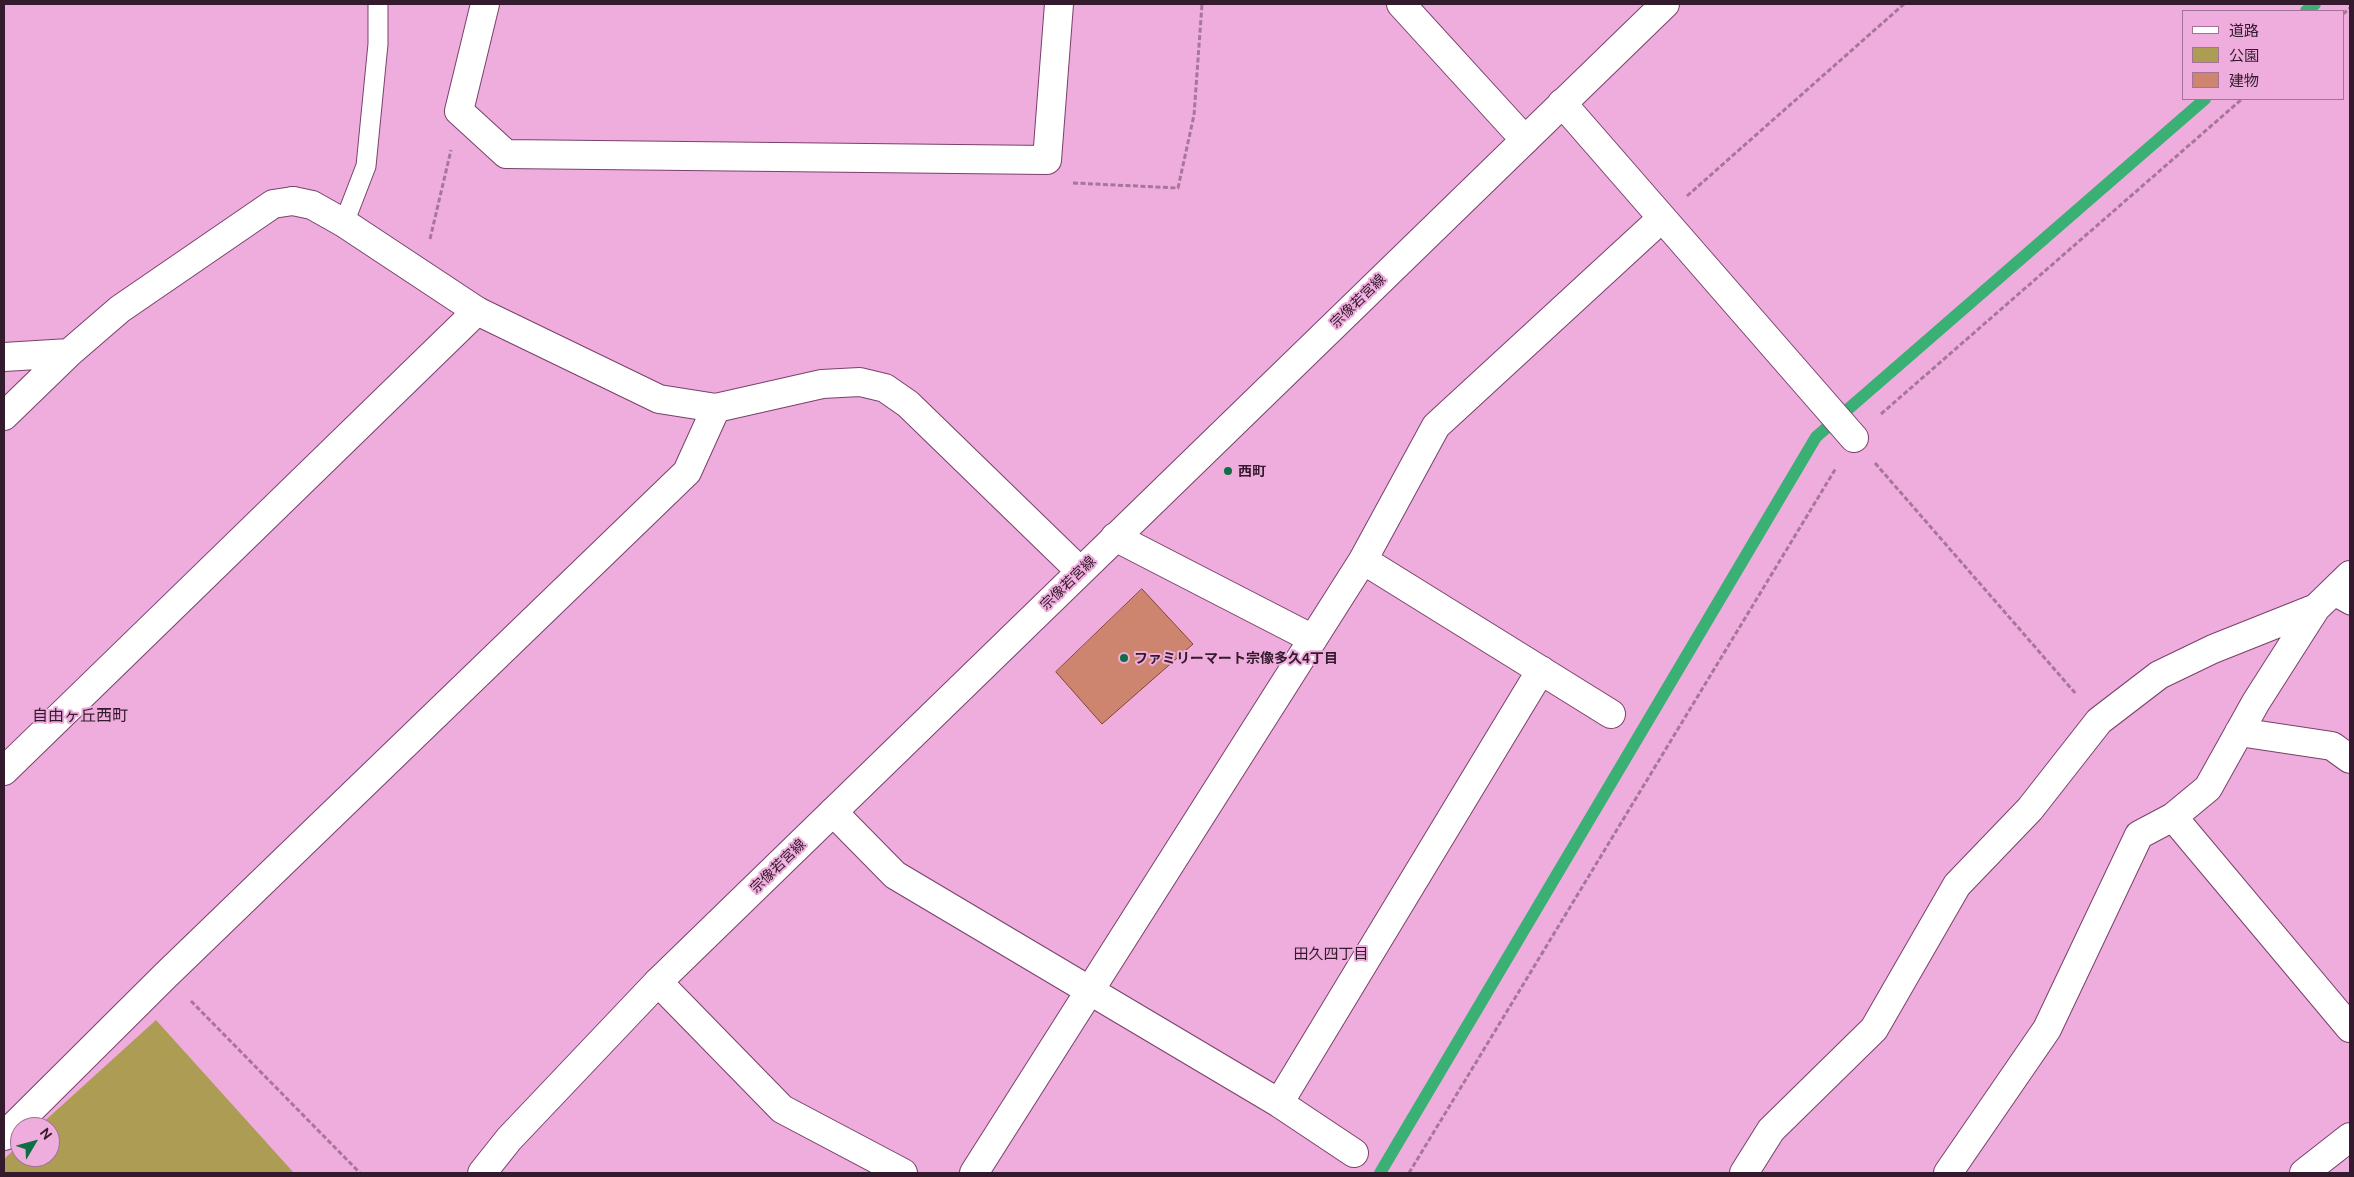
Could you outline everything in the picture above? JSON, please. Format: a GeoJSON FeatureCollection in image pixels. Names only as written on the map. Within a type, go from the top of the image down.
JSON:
{"type":"FeatureCollection","features":[{"type":"Feature","properties":{"kind":"street"},"geometry":{"type":"LineString","coordinates":[[485,4],[460,111],[506,154],[1047,160],[1059,4]]}},
{"type":"Feature","properties":{"kind":"street"},"geometry":{"type":"LineString","coordinates":[[1401,4],[1525,140]]}},
{"type":"Feature","properties":{"kind":"street","name":"宗像若宮線"},"geometry":{"type":"LineString","coordinates":[[482,1173],[509,1139],[658,982],[1664,4]]}},
{"type":"Feature","properties":{"kind":"street"},"geometry":{"type":"LineString","coordinates":[[1562,103],[1854,438]]}},
{"type":"Feature","properties":{"kind":"street"},"geometry":{"type":"LineString","coordinates":[[4,416],[69,354],[120,309],[273,204],[293,201],[312,205],[344,223],[477,311],[659,399],[716,408],[822,384],[860,382],[885,388],[908,404],[1080,571]]}},
{"type":"Feature","properties":{"kind":"street"},"geometry":{"type":"LineString","coordinates":[[974,1173],[1313,640],[1362,560],[1436,426],[1662,218]]}},
{"type":"Feature","properties":{"kind":"street"},"geometry":{"type":"LineString","coordinates":[[4,771],[477,311]]}},
{"type":"Feature","properties":{"kind":"street"},"geometry":{"type":"LineString","coordinates":[[4,357],[69,354]]}},
{"type":"Feature","properties":{"kind":"street"},"geometry":{"type":"LineString","coordinates":[[4,1136],[166,975],[687,472],[716,408]]}},
{"type":"Feature","properties":{"kind":"street"},"geometry":{"type":"LineString","coordinates":[[1115,537],[1313,640]]}},
{"type":"Feature","properties":{"kind":"street"},"geometry":{"type":"LineString","coordinates":[[1362,560],[1611,714]]}},
{"type":"Feature","properties":{"kind":"street"},"geometry":{"type":"LineString","coordinates":[[1948,1173],[2047,1030],[2139,835],[2173,816],[2208,788],[2239,732],[2350,576]]}},
{"type":"Feature","properties":{"kind":"street"},"geometry":{"type":"LineString","coordinates":[[1744,1173],[1771,1130],[1874,1029],[1957,885],[2030,809],[2099,721],[2159,675],[2213,649],[2332,602]]}},
{"type":"Feature","properties":{"kind":"street"},"geometry":{"type":"LineString","coordinates":[[1279,1103],[1541,670]]}},
{"type":"Feature","properties":{"kind":"street"},"geometry":{"type":"LineString","coordinates":[[2239,732],[2332,746],[2350,759]]}},
{"type":"Feature","properties":{"kind":"street"},"geometry":{"type":"LineString","coordinates":[[833,812],[895,874],[1279,1103],[1354,1153]]}},
{"type":"Feature","properties":{"kind":"street"},"geometry":{"type":"LineString","coordinates":[[2173,816],[2350,1028]]}},
{"type":"Feature","properties":{"kind":"street"},"geometry":{"type":"LineString","coordinates":[[658,982],[782,1109],[903,1173]]}},
{"type":"Feature","properties":{"kind":"street"},"geometry":{"type":"LineString","coordinates":[[2304,1173],[2350,1137]]}},
{"type":"Feature","properties":{"kind":"lane"},"geometry":{"type":"LineString","coordinates":[[344,223],[366,166],[378,44],[378,4]]}},
{"type":"Feature","properties":{"kind":"path"},"geometry":{"type":"LineString","coordinates":[[1047,160],[1051,182],[1178,188],[1194,115],[1202,4]]}},
{"type":"Feature","properties":{"kind":"path"},"geometry":{"type":"LineString","coordinates":[[1662,218],[1904,4]]}},
{"type":"Feature","properties":{"kind":"path"},"geometry":{"type":"LineString","coordinates":[[1410,1173],[1854,438],[2241,100]]}},
{"type":"Feature","properties":{"kind":"path"},"geometry":{"type":"LineString","coordinates":[[423,274],[460,111]]}},
{"type":"Feature","properties":{"kind":"path"},"geometry":{"type":"LineString","coordinates":[[1854,438],[2099,721]]}},
{"type":"Feature","properties":{"kind":"path"},"geometry":{"type":"LineString","coordinates":[[166,975],[360,1173]]}},
{"type":"Feature","properties":{"kind":"green space"},"geometry":{"type":"Polygon","coordinates":[[[156,1020],[294,1173],[4,1173],[4,1159],[10,1153],[10,1167],[60,1167],[60,1117],[49,1117],[156,1020]]]}},
{"type":"Feature","properties":{"kind":"building","name":"ファミリーマート宗像多久4丁目"},"geometry":{"type":"Polygon","coordinates":[[[1142,589],[1193,644],[1102,724],[1056,672],[1142,589]]]}},
{"type":"Feature","properties":{"kind":"waterway"},"geometry":{"type":"LineString","coordinates":[[2307,10],[2315,4]]}},
{"type":"Feature","properties":{"kind":"waterway"},"geometry":{"type":"LineString","coordinates":[[1380,1173],[1816,437],[2204,100]]}},
{"type":"Feature","properties":{"kind":"place","name":"西町"},"geometry":{"type":"Point","coordinates":[1228,471]}},
{"type":"Feature","properties":{"kind":"place","name":"ファミリーマート宗像多久4丁目"},"geometry":{"type":"Point","coordinates":[1124,658]}},
{"type":"Feature","properties":{"kind":"district","name":"自由ヶ丘西町"},"geometry":{"type":"Point","coordinates":[80,716]}},
{"type":"Feature","properties":{"kind":"district","name":"田久四丁目"},"geometry":{"type":"Point","coordinates":[1331,954]}}]}
